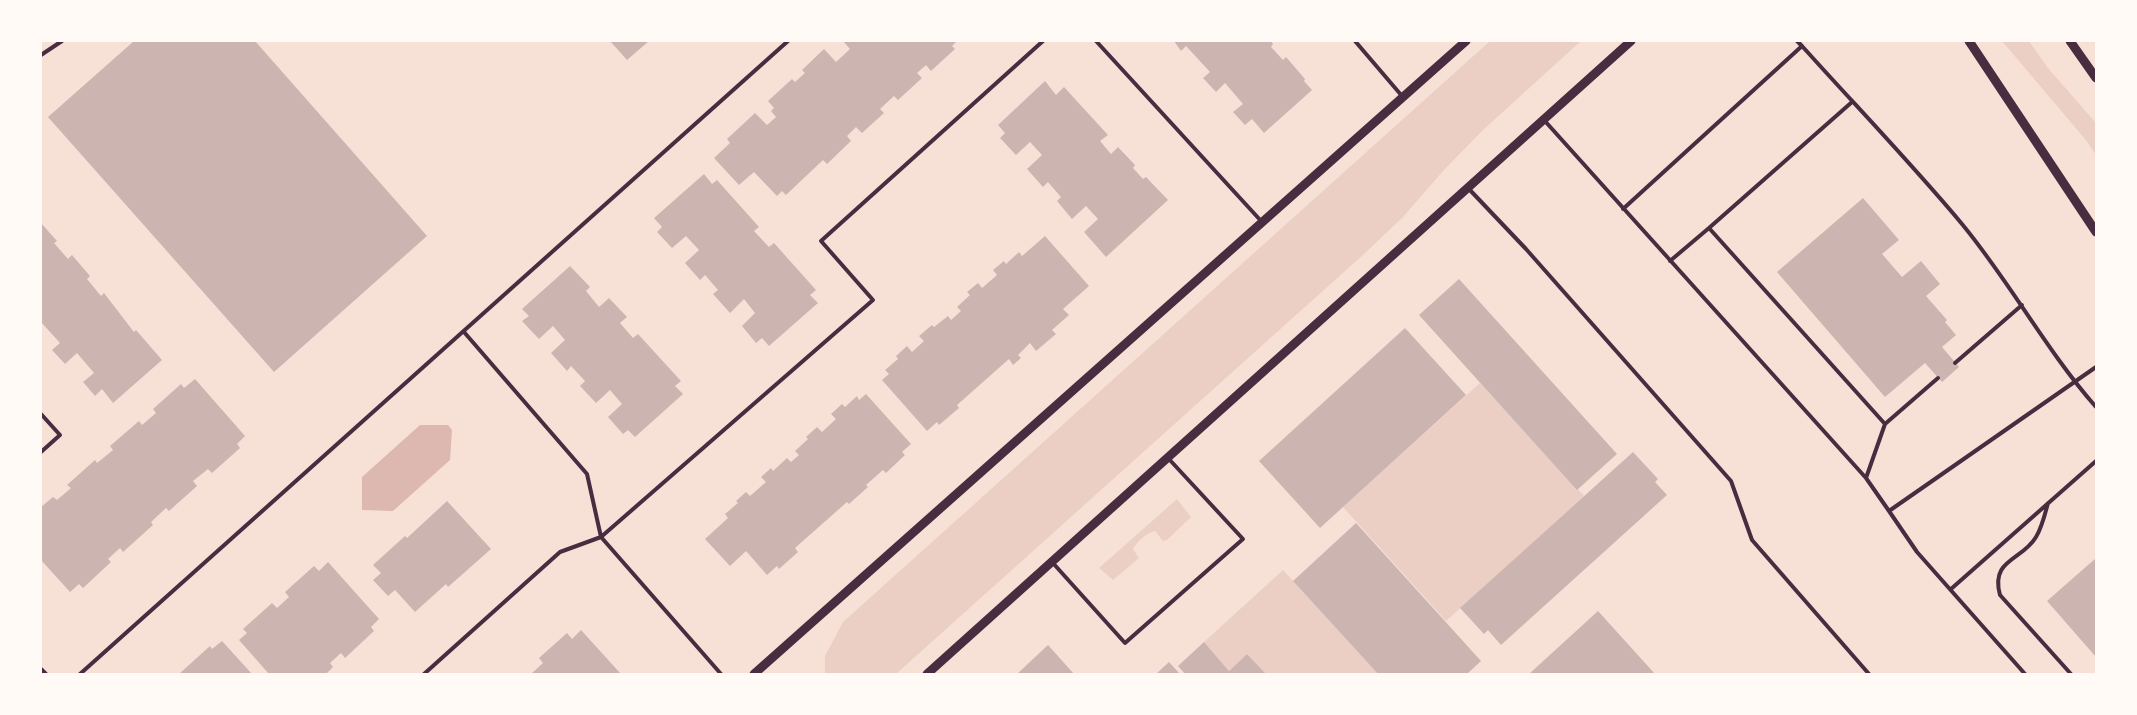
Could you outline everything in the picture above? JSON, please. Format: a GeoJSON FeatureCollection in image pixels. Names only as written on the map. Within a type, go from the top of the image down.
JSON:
{"type":"FeatureCollection","features":[{"type":"Feature","properties":{"kind":"street"},"geometry":{"type":"LineString","coordinates":[[754,674],[1466,41]]}},
{"type":"Feature","properties":{"kind":"street"},"geometry":{"type":"LineString","coordinates":[[927,674],[1631,41]]}},
{"type":"Feature","properties":{"kind":"street"},"geometry":{"type":"LineString","coordinates":[[1969,41],[2096,232]]}},
{"type":"Feature","properties":{"kind":"street"},"geometry":{"type":"LineString","coordinates":[[2070,41],[2096,78]]}},
{"type":"Feature","properties":{"kind":"lane"},"geometry":{"type":"LineString","coordinates":[[41,54],[62,41]]}},
{"type":"Feature","properties":{"kind":"lane"},"geometry":{"type":"LineString","coordinates":[[80,674],[788,41]]}},
{"type":"Feature","properties":{"kind":"lane"},"geometry":{"type":"LineString","coordinates":[[424,674],[560,552],[601,537],[872,300],[821,241],[1043,41]]}},
{"type":"Feature","properties":{"kind":"lane"},"geometry":{"type":"LineString","coordinates":[[1096,41],[1262,222]]}},
{"type":"Feature","properties":{"kind":"lane"},"geometry":{"type":"LineString","coordinates":[[1355,41],[1403,97]]}},
{"type":"Feature","properties":{"kind":"lane"},"geometry":{"type":"LineString","coordinates":[[1797,41],[1962,224],[2022,305],[2075,383],[2096,407]]}},
{"type":"Feature","properties":{"kind":"lane"},"geometry":{"type":"LineString","coordinates":[[1623,209],[1802,46]]}},
{"type":"Feature","properties":{"kind":"lane"},"geometry":{"type":"LineString","coordinates":[[1670,261],[1852,102]]}},
{"type":"Feature","properties":{"kind":"lane"},"geometry":{"type":"LineString","coordinates":[[1544,120],[1866,478],[1917,552],[2025,674]]}},
{"type":"Feature","properties":{"kind":"lane"},"geometry":{"type":"LineString","coordinates":[[1468,188],[1526,249],[1731,481],[1752,540],[1869,674]]}},
{"type":"Feature","properties":{"kind":"lane"},"geometry":{"type":"LineString","coordinates":[[1709,228],[1885,424]]}},
{"type":"Feature","properties":{"kind":"lane"},"geometry":{"type":"LineString","coordinates":[[1955,362],[2022,305]]}},
{"type":"Feature","properties":{"kind":"lane"},"geometry":{"type":"LineString","coordinates":[[464,332],[587,474],[601,537],[721,674]]}},
{"type":"Feature","properties":{"kind":"lane"},"geometry":{"type":"LineString","coordinates":[[1889,511],[2096,367]]}},
{"type":"Feature","properties":{"kind":"lane"},"geometry":{"type":"LineString","coordinates":[[1866,478],[1885,424],[1938,378]]}},
{"type":"Feature","properties":{"kind":"lane"},"geometry":{"type":"LineString","coordinates":[[41,414],[60,435],[41,452]]}},
{"type":"Feature","properties":{"kind":"lane"},"geometry":{"type":"LineString","coordinates":[[1052,562],[1125,643],[1243,539],[1168,457]]}},
{"type":"Feature","properties":{"kind":"lane"},"geometry":{"type":"LineString","coordinates":[[1951,590],[2096,461]]}},
{"type":"Feature","properties":{"kind":"lane"},"geometry":{"type":"LineString","coordinates":[[2048,503],[2036,538],[1999,572],[1997,584],[2000,595],[2071,674]]}},
{"type":"Feature","properties":{"kind":"lane"},"geometry":{"type":"LineString","coordinates":[[41,668],[46,674]]}},
{"type":"Feature","properties":{"kind":"shaded area"},"geometry":{"type":"Polygon","coordinates":[[[1490,41],[1581,41],[1483,130],[1443,171],[1403,217],[1364,254],[896,674],[825,674],[825,656],[843,622],[1490,41]]]}},
{"type":"Feature","properties":{"kind":"shaded area"},"geometry":{"type":"Polygon","coordinates":[[[2002,41],[2029,41],[2048,68],[2096,123],[2096,155],[2085,139],[2002,41]]]}},
{"type":"Feature","properties":{"kind":"shaded area"},"geometry":{"type":"Polygon","coordinates":[[[1480,383],[1584,496],[1446,621],[1343,507],[1480,383]]]}},
{"type":"Feature","properties":{"kind":"shaded area"},"geometry":{"type":"Polygon","coordinates":[[[420,425],[448,425],[452,430],[450,460],[393,511],[362,510],[362,477],[420,425]]]}},
{"type":"Feature","properties":{"kind":"shaded area"},"geometry":{"type":"Polygon","coordinates":[[[1177,499],[1191,517],[1167,540],[1163,541],[1155,531],[1142,538],[1133,549],[1139,558],[1113,580],[1099,568],[1177,499]]]}},
{"type":"Feature","properties":{"kind":"shaded area"},"geometry":{"type":"Polygon","coordinates":[[[1283,570],[1378,674],[1266,674],[1247,654],[1229,671],[1204,642],[1283,570]]]}},
{"type":"Feature","properties":{"kind":"building"},"geometry":{"type":"Polygon","coordinates":[[[134,41],[255,41],[427,236],[274,372],[48,117],[134,41]]]}},
{"type":"Feature","properties":{"kind":"building"},"geometry":{"type":"Polygon","coordinates":[[[610,41],[649,41],[627,60],[610,41]]]}},
{"type":"Feature","properties":{"kind":"building"},"geometry":{"type":"Polygon","coordinates":[[[843,41],[957,41],[952,46],[955,49],[931,71],[926,65],[917,73],[922,78],[898,100],[894,96],[880,109],[884,113],[862,133],[856,127],[847,136],[851,141],[827,164],[823,160],[786,195],[782,191],[777,196],[754,172],[739,185],[714,158],[730,143],[727,139],[755,113],[767,125],[776,117],[771,111],[774,108],[768,101],[792,79],[795,82],[805,73],[802,70],[824,49],[836,62],[850,49],[843,41]]]}},
{"type":"Feature","properties":{"kind":"building"},"geometry":{"type":"Polygon","coordinates":[[[1174,41],[1271,41],[1273,44],[1271,47],[1283,60],[1286,57],[1312,90],[1264,133],[1252,119],[1245,125],[1233,112],[1243,104],[1225,83],[1216,92],[1203,78],[1210,72],[1186,46],[1181,51],[1174,41]]]}},
{"type":"Feature","properties":{"kind":"building"},"geometry":{"type":"Polygon","coordinates":[[[1045,81],[1056,95],[1064,87],[1108,135],[1100,141],[1111,154],[1118,147],[1135,165],[1133,168],[1143,179],[1146,177],[1168,200],[1106,257],[1084,232],[1098,219],[1086,206],[1072,219],[1057,201],[1061,197],[1048,182],[1043,187],[1027,169],[1042,155],[1030,142],[1016,155],[1000,138],[1005,133],[998,125],[1045,81]]]}},
{"type":"Feature","properties":{"kind":"building"},"geometry":{"type":"Polygon","coordinates":[[[704,174],[712,184],[717,180],[759,227],[754,231],[769,247],[774,243],[816,290],[810,295],[818,303],[769,346],[762,338],[756,343],[742,326],[755,313],[744,299],[730,313],[713,294],[718,290],[705,275],[700,280],[685,263],[699,250],[686,236],[672,248],[657,232],[662,227],[654,218],[704,174]]]}},
{"type":"Feature","properties":{"kind":"building"},"geometry":{"type":"Polygon","coordinates":[[[1863,198],[1899,240],[1882,254],[1902,277],[1921,261],[1940,284],[1926,296],[1947,320],[1945,322],[1956,335],[1942,347],[1959,367],[1942,382],[1925,363],[1885,397],[1777,272],[1863,198]]]}},
{"type":"Feature","properties":{"kind":"building"},"geometry":{"type":"Polygon","coordinates":[[[41,223],[57,241],[54,243],[68,259],[72,255],[90,276],[87,279],[101,296],[104,293],[134,332],[136,330],[162,360],[113,403],[102,389],[95,396],[83,382],[94,373],[77,353],[65,364],[52,350],[60,343],[41,322],[41,223]]]}},
{"type":"Feature","properties":{"kind":"building"},"geometry":{"type":"Polygon","coordinates":[[[1045,236],[1089,286],[1063,309],[1069,315],[1052,330],[1056,334],[1036,351],[1030,343],[1018,355],[1021,358],[1013,365],[1009,359],[957,405],[959,408],[939,425],[937,422],[927,431],[882,380],[889,374],[885,370],[898,359],[896,356],[907,346],[912,352],[924,341],[919,336],[932,325],[934,327],[948,316],[951,320],[961,311],[957,307],[970,295],[967,292],[978,283],[982,288],[997,275],[993,270],[1004,261],[1006,264],[1019,252],[1022,256],[1045,236]]]}},
{"type":"Feature","properties":{"kind":"building"},"geometry":{"type":"Polygon","coordinates":[[[570,266],[590,287],[586,291],[599,307],[609,298],[627,317],[620,323],[633,338],[638,334],[681,381],[675,386],[683,394],[635,437],[628,430],[623,434],[608,417],[622,404],[610,390],[596,403],[580,386],[585,381],[571,366],[567,371],[551,353],[565,340],[553,326],[539,339],[522,321],[529,316],[522,309],[570,266]]]}},
{"type":"Feature","properties":{"kind":"building"},"geometry":{"type":"Polygon","coordinates":[[[1459,279],[1617,454],[1577,490],[1419,315],[1459,279]]]}},
{"type":"Feature","properties":{"kind":"building"},"geometry":{"type":"Polygon","coordinates":[[[1405,328],[1466,395],[1320,528],[1259,461],[1405,328]]]}},
{"type":"Feature","properties":{"kind":"building"},"geometry":{"type":"Polygon","coordinates":[[[195,379],[245,436],[237,444],[240,448],[212,473],[208,469],[193,481],[197,486],[169,511],[166,508],[151,522],[153,525],[123,552],[120,548],[108,559],[111,562],[83,588],[79,584],[70,592],[41,560],[41,507],[53,497],[57,500],[71,488],[67,485],[95,460],[97,463],[113,450],[110,446],[139,421],[142,425],[156,413],[153,409],[181,384],[184,388],[195,379]]]}},
{"type":"Feature","properties":{"kind":"building"},"geometry":{"type":"Polygon","coordinates":[[[866,394],[911,444],[902,452],[905,455],[886,473],[883,470],[849,504],[847,502],[795,548],[798,552],[779,569],[777,566],[767,575],[746,551],[730,566],[705,539],[728,518],[725,514],[738,503],[736,501],[746,492],[750,496],[766,482],[761,477],[771,468],[773,471],[787,458],[791,462],[799,455],[795,451],[808,439],[806,437],[817,427],[822,432],[836,419],[831,414],[842,404],[845,407],[857,396],[859,400],[866,394]]]}},
{"type":"Feature","properties":{"kind":"building"},"geometry":{"type":"Polygon","coordinates":[[[1633,452],[1658,479],[1655,482],[1667,495],[1501,645],[1488,630],[1484,634],[1460,608],[1633,452]]]}},
{"type":"Feature","properties":{"kind":"building"},"geometry":{"type":"Polygon","coordinates":[[[447,501],[491,549],[448,587],[446,584],[415,612],[395,590],[388,596],[373,580],[381,573],[373,565],[405,536],[407,538],[447,501]]]}},
{"type":"Feature","properties":{"kind":"building"},"geometry":{"type":"Polygon","coordinates":[[[1356,523],[1481,661],[1467,674],[1378,674],[1293,581],[1356,523]]]}},
{"type":"Feature","properties":{"kind":"building"},"geometry":{"type":"Polygon","coordinates":[[[2096,558],[2096,657],[2047,601],[2096,558]]]}},
{"type":"Feature","properties":{"kind":"building"},"geometry":{"type":"Polygon","coordinates":[[[328,562],[379,619],[371,627],[374,631],[345,658],[341,653],[330,663],[333,667],[326,674],[269,674],[239,640],[247,633],[243,629],[272,603],[277,608],[289,597],[285,592],[314,566],[319,571],[328,562]]]}},
{"type":"Feature","properties":{"kind":"building"},"geometry":{"type":"Polygon","coordinates":[[[1598,611],[1655,674],[1529,674],[1598,611]]]}},
{"type":"Feature","properties":{"kind":"building"},"geometry":{"type":"Polygon","coordinates":[[[581,630],[621,674],[531,674],[543,663],[539,658],[567,633],[572,639],[581,630]]]}},
{"type":"Feature","properties":{"kind":"building"},"geometry":{"type":"Polygon","coordinates":[[[222,641],[252,674],[179,674],[210,646],[212,649],[222,641]]]}},
{"type":"Feature","properties":{"kind":"building"},"geometry":{"type":"Polygon","coordinates":[[[1204,642],[1229,671],[1247,654],[1266,674],[1185,674],[1178,666],[1204,642]]]}},
{"type":"Feature","properties":{"kind":"building"},"geometry":{"type":"Polygon","coordinates":[[[1048,645],[1074,674],[1017,674],[1048,645]]]}},
{"type":"Feature","properties":{"kind":"building"},"geometry":{"type":"Polygon","coordinates":[[[1169,662],[1180,674],[1156,674],[1169,662]]]}}]}
